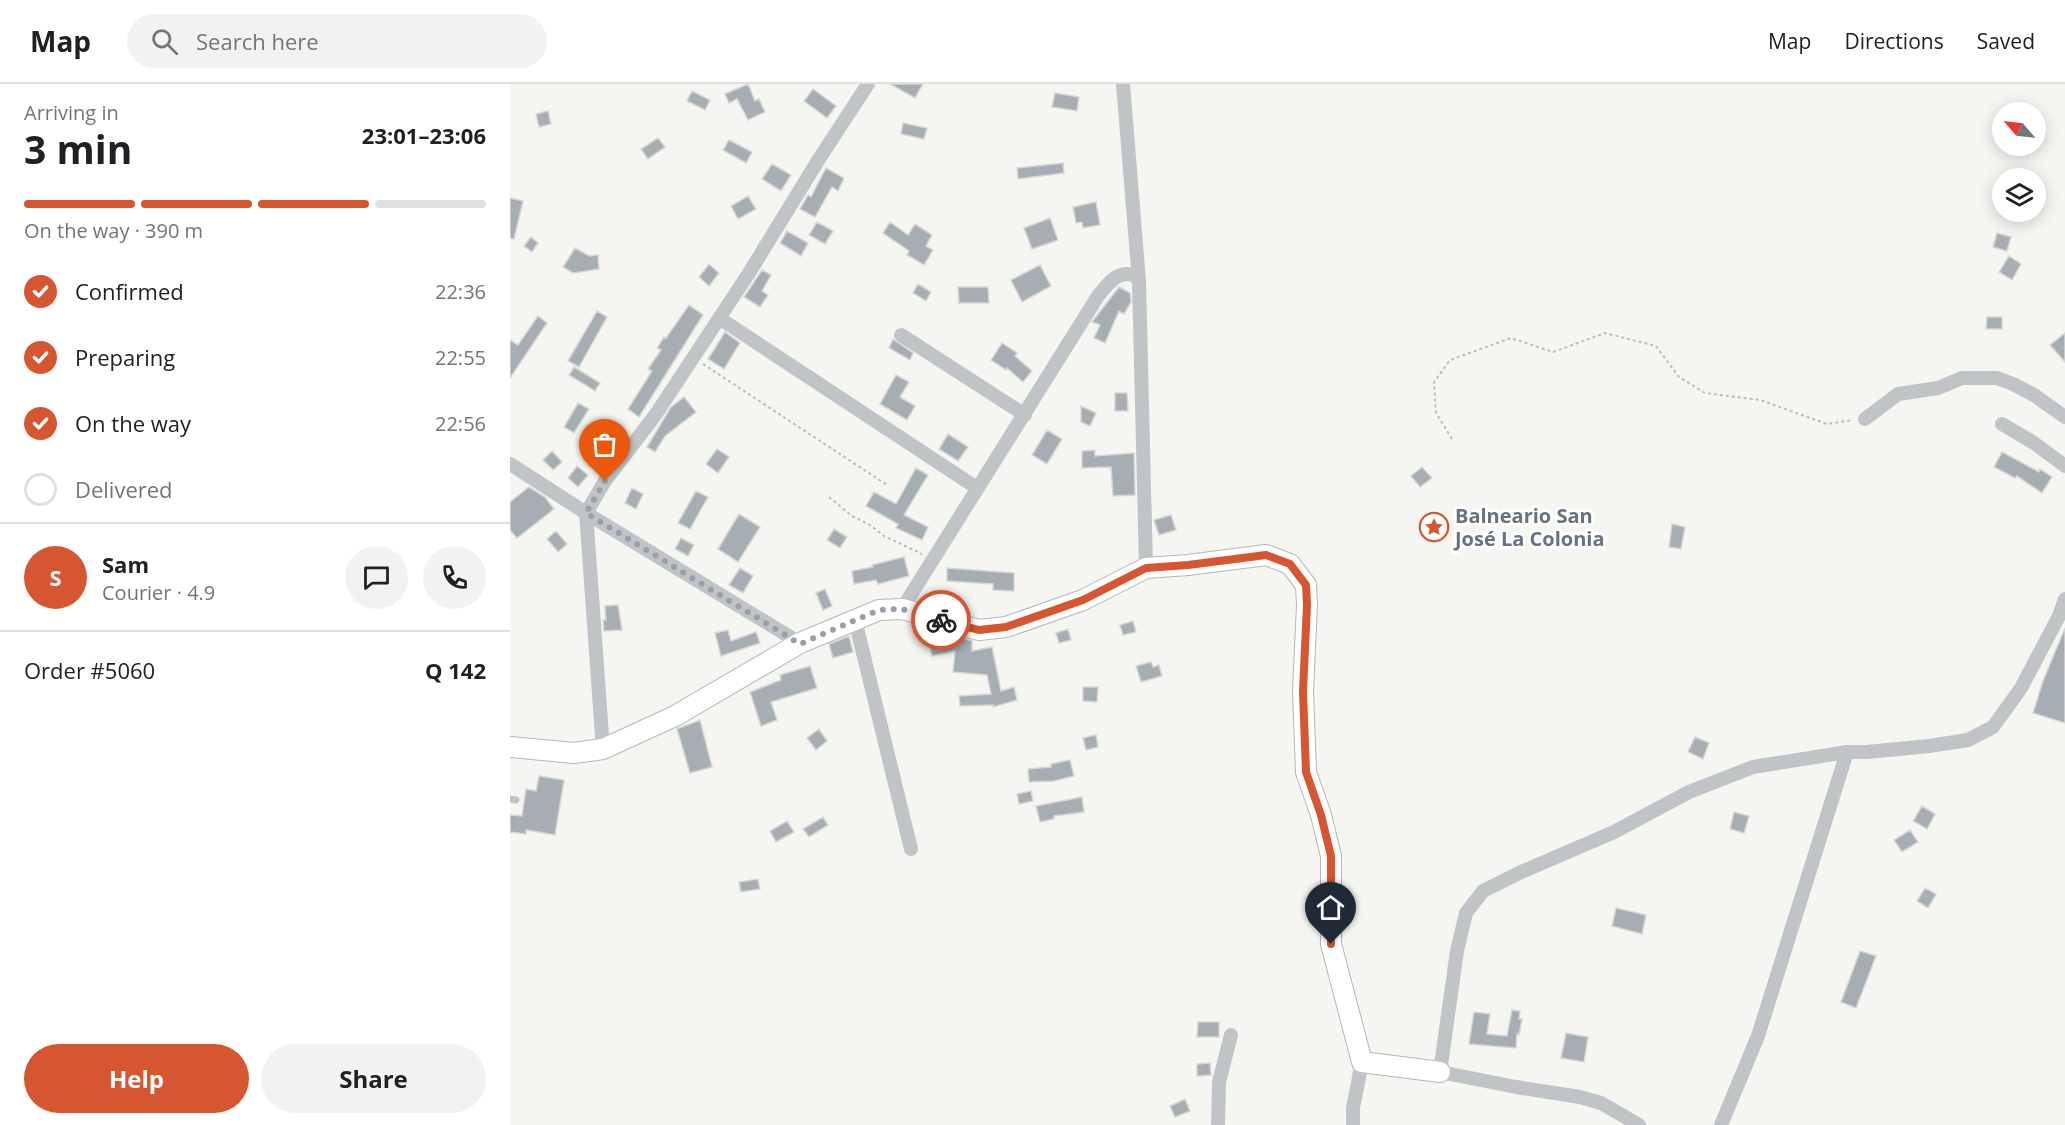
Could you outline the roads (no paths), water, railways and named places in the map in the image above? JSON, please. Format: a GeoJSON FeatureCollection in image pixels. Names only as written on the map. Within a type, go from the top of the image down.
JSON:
{"type":"FeatureCollection","features":[{"type":"Feature","properties":{"kind":"street"},"geometry":{"type":"LineString","coordinates":[[603,749],[586,513],[605,481],[656,414],[749,273],[868,84]]}},
{"type":"Feature","properties":{"kind":"street"},"geometry":{"type":"LineString","coordinates":[[1123,84],[1139,281],[1146,568]]}},
{"type":"Feature","properties":{"kind":"street"},"geometry":{"type":"LineString","coordinates":[[902,609],[1025,416],[1098,296],[1112,280],[1122,274],[1134,275],[1139,281]]}},
{"type":"Feature","properties":{"kind":"street"},"geometry":{"type":"LineString","coordinates":[[719,318],[977,488]]}},
{"type":"Feature","properties":{"kind":"street"},"geometry":{"type":"LineString","coordinates":[[901,334],[1025,416]]}},
{"type":"Feature","properties":{"kind":"street"},"geometry":{"type":"LineString","coordinates":[[1865,419],[1898,394],[1938,388],[1962,378],[1997,378],[2013,384],[2034,395],[2065,417]]}},
{"type":"Feature","properties":{"kind":"street"},"geometry":{"type":"LineString","coordinates":[[2002,424],[2034,443],[2065,466]]}},
{"type":"Feature","properties":{"kind":"street"},"geometry":{"type":"LineString","coordinates":[[510,464],[800,644]]}},
{"type":"Feature","properties":{"kind":"street"},"geometry":{"type":"LineString","coordinates":[[510,747],[574,753],[603,749],[675,716],[800,644],[879,610],[902,609],[979,630],[1006,627],[1083,600],[1146,568],[1266,555],[1290,564],[1306,585],[1303,691],[1306,772],[1321,815],[1331,856],[1331,944],[1362,1062],[1353,1108],[1353,1125]]}},
{"type":"Feature","properties":{"kind":"street"},"geometry":{"type":"LineString","coordinates":[[1440,1072],[1457,951],[1466,913],[1483,891],[1614,832],[1689,792],[1753,767],[1847,752],[1929,746],[1968,740],[1994,727],[2021,688],[2059,616],[2065,599]]}},
{"type":"Feature","properties":{"kind":"street"},"geometry":{"type":"LineString","coordinates":[[855,620],[911,849]]}},
{"type":"Feature","properties":{"kind":"street"},"geometry":{"type":"LineString","coordinates":[[1721,1125],[1758,1036],[1847,752]]}},
{"type":"Feature","properties":{"kind":"street"},"geometry":{"type":"LineString","coordinates":[[1218,1125],[1219,1082],[1231,1035]]}},
{"type":"Feature","properties":{"kind":"street"},"geometry":{"type":"LineString","coordinates":[[1362,1062],[1440,1072],[1580,1097],[1600,1103],[1639,1125]]}},
{"type":"Feature","properties":{"kind":"place","name":"Balneario San José La Colonia"},"geometry":{"type":"Point","coordinates":[1434,527]}}]}
